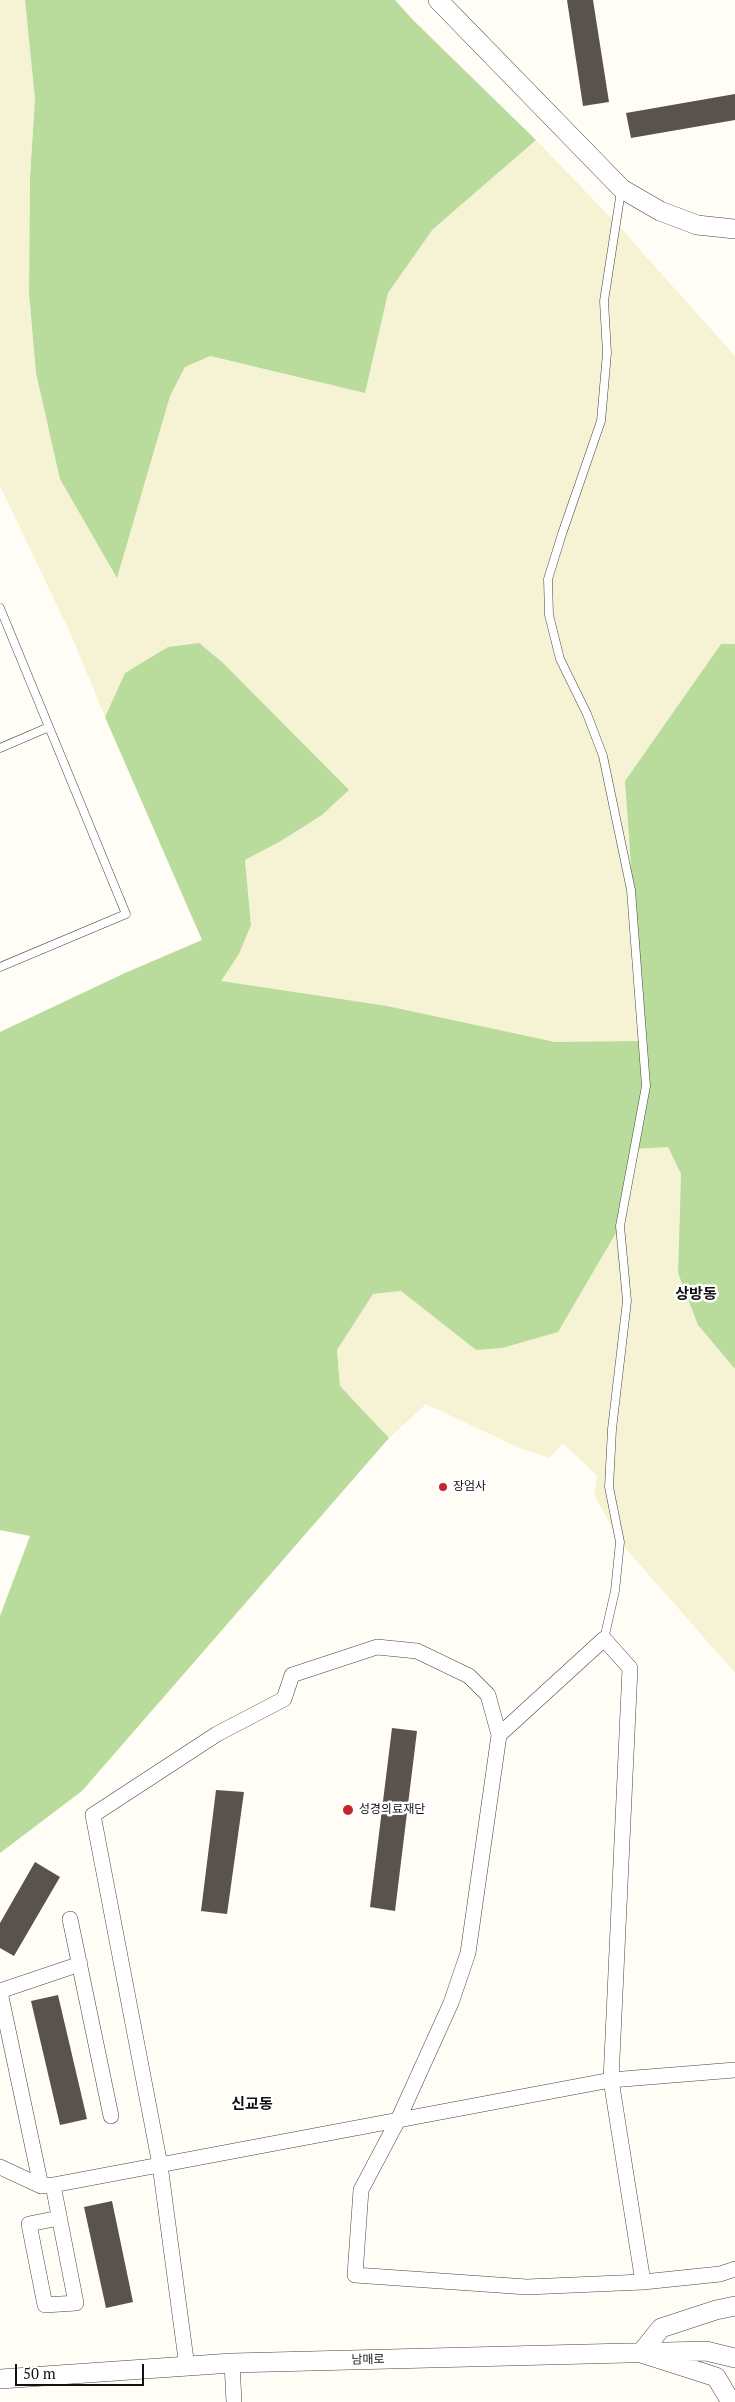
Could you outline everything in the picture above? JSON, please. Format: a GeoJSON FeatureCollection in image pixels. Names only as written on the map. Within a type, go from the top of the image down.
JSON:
{"type":"FeatureCollection","features":[{"type":"Feature","properties":{"kind":"street"},"geometry":{"type":"LineString","coordinates":[[438,0],[622,189],[660,211],[697,225],[735,229]]}},
{"type":"Feature","properties":{"kind":"street"},"geometry":{"type":"LineString","coordinates":[[499,1735],[604,1639],[630,1668],[611,2080],[643,2282]]}},
{"type":"Feature","properties":{"kind":"street"},"geometry":{"type":"LineString","coordinates":[[187,2367],[160,2165],[93,1815],[217,1734],[284,1699],[292,1675],[377,1647],[417,1651],[470,1676],[488,1695],[499,1735],[468,1953],[451,2003],[398,2120],[361,2190],[356,2275],[527,2287],[643,2282],[720,2274],[735,2269]]}},
{"type":"Feature","properties":{"kind":"street"},"geometry":{"type":"LineString","coordinates":[[70,1919],[111,2116]]}},
{"type":"Feature","properties":{"kind":"street"},"geometry":{"type":"LineString","coordinates":[[59,2218],[29,2224],[45,2305],[76,2303],[59,2218],[47,2186],[0,1992],[80,1964]]}},
{"type":"Feature","properties":{"kind":"street"},"geometry":{"type":"LineString","coordinates":[[0,2167],[47,2186],[611,2080],[735,2070]]}},
{"type":"Feature","properties":{"kind":"street"},"geometry":{"type":"LineString","coordinates":[[732,2402],[716,2377],[641,2353],[661,2328],[716,2310],[735,2306]]}},
{"type":"Feature","properties":{"kind":"street","name":"남매로"},"geometry":{"type":"LineString","coordinates":[[0,2379],[232,2363],[706,2351],[735,2358]]}},
{"type":"Feature","properties":{"kind":"street"},"geometry":{"type":"LineString","coordinates":[[232,2363],[234,2402]]}},
{"type":"Feature","properties":{"kind":"lane"},"geometry":{"type":"LineString","coordinates":[[604,1639],[615,1591],[620,1542],[609,1487],[612,1429],[622,1362],[626,1301],[620,1226],[646,1086],[632,890],[603,756],[587,714],[560,659],[549,615],[548,579],[602,421],[607,353],[604,301],[622,189]]}},
{"type":"Feature","properties":{"kind":"lane"},"geometry":{"type":"LineString","coordinates":[[0,608],[126,914],[0,967]]}},
{"type":"Feature","properties":{"kind":"lane"},"geometry":{"type":"LineString","coordinates":[[0,748],[49,727]]}},
{"type":"Feature","properties":{"kind":"shaded area"},"geometry":{"type":"Polygon","coordinates":[[[0,0],[25,0],[35,99],[30,177],[29,293],[36,373],[117,577],[170,396],[185,367],[209,356],[365,393],[388,293],[440,219],[536,140],[617,224],[735,356],[735,644],[721,644],[625,781],[642,1042],[555,1042],[220,981],[239,954],[251,925],[245,860],[281,841],[322,815],[349,790],[125,673],[105,717],[72,637],[0,486],[0,0]]]}},
{"type":"Feature","properties":{"kind":"shaded area"},"geometry":{"type":"Polygon","coordinates":[[[668,1147],[681,1174],[678,1273],[698,1325],[735,1369],[735,1673],[620,1542],[594,1495],[597,1476],[563,1443],[550,1458],[519,1448],[426,1404],[389,1438],[340,1386],[337,1350],[373,1294],[401,1291],[476,1350],[634,1149],[668,1147]]]}},
{"type":"Feature","properties":{"kind":"green space"},"geometry":{"type":"Polygon","coordinates":[[[25,0],[395,0],[413,20],[536,140],[433,229],[388,293],[365,393],[210,356],[185,367],[170,396],[117,578],[60,479],[36,373],[29,293],[30,177],[35,99],[25,0]]]}},
{"type":"Feature","properties":{"kind":"green space"},"geometry":{"type":"Polygon","coordinates":[[[199,643],[223,663],[349,790],[322,815],[281,841],[245,860],[251,925],[239,954],[221,981],[387,1006],[555,1042],[643,1041],[625,781],[721,644],[735,644],[735,1369],[698,1325],[678,1273],[681,1174],[668,1147],[635,1149],[620,1226],[558,1332],[502,1348],[476,1350],[401,1291],[373,1294],[337,1350],[340,1386],[389,1438],[82,1791],[0,1853],[0,1616],[30,1536],[0,1530],[0,1032],[125,973],[202,940],[105,717],[125,673],[168,647],[199,643]]]}},
{"type":"Feature","properties":{"kind":"building"},"geometry":{"type":"Polygon","coordinates":[[[567,0],[593,0],[609,102],[583,106],[567,0]]]}},
{"type":"Feature","properties":{"kind":"building"},"geometry":{"type":"Polygon","coordinates":[[[735,94],[735,120],[631,138],[626,113],[735,94]]]}},
{"type":"Feature","properties":{"kind":"building"},"geometry":{"type":"Polygon","coordinates":[[[392,1728],[417,1731],[395,1911],[370,1907],[392,1728]]]}},
{"type":"Feature","properties":{"kind":"building"},"geometry":{"type":"Polygon","coordinates":[[[216,1790],[244,1792],[227,1914],[201,1911],[216,1790]]]}},
{"type":"Feature","properties":{"kind":"building"},"geometry":{"type":"Polygon","coordinates":[[[35,1862],[60,1877],[14,1956],[0,1948],[0,1923],[35,1862]]]}},
{"type":"Feature","properties":{"kind":"building"},"geometry":{"type":"Polygon","coordinates":[[[58,1995],[87,2119],[60,2125],[31,2001],[58,1995]]]}},
{"type":"Feature","properties":{"kind":"building"},"geometry":{"type":"Polygon","coordinates":[[[112,2201],[133,2302],[106,2308],[84,2207],[112,2201]]]}},
{"type":"Feature","properties":{"kind":"place","name":"장엄사"},"geometry":{"type":"Point","coordinates":[443,1487]}},
{"type":"Feature","properties":{"kind":"place","name":"성경의료재단"},"geometry":{"type":"Point","coordinates":[348,1810]}},
{"type":"Feature","properties":{"kind":"district","name":"상방동"},"geometry":{"type":"Point","coordinates":[696,1295]}},
{"type":"Feature","properties":{"kind":"district","name":"신교동"},"geometry":{"type":"Point","coordinates":[252,2105]}}]}
